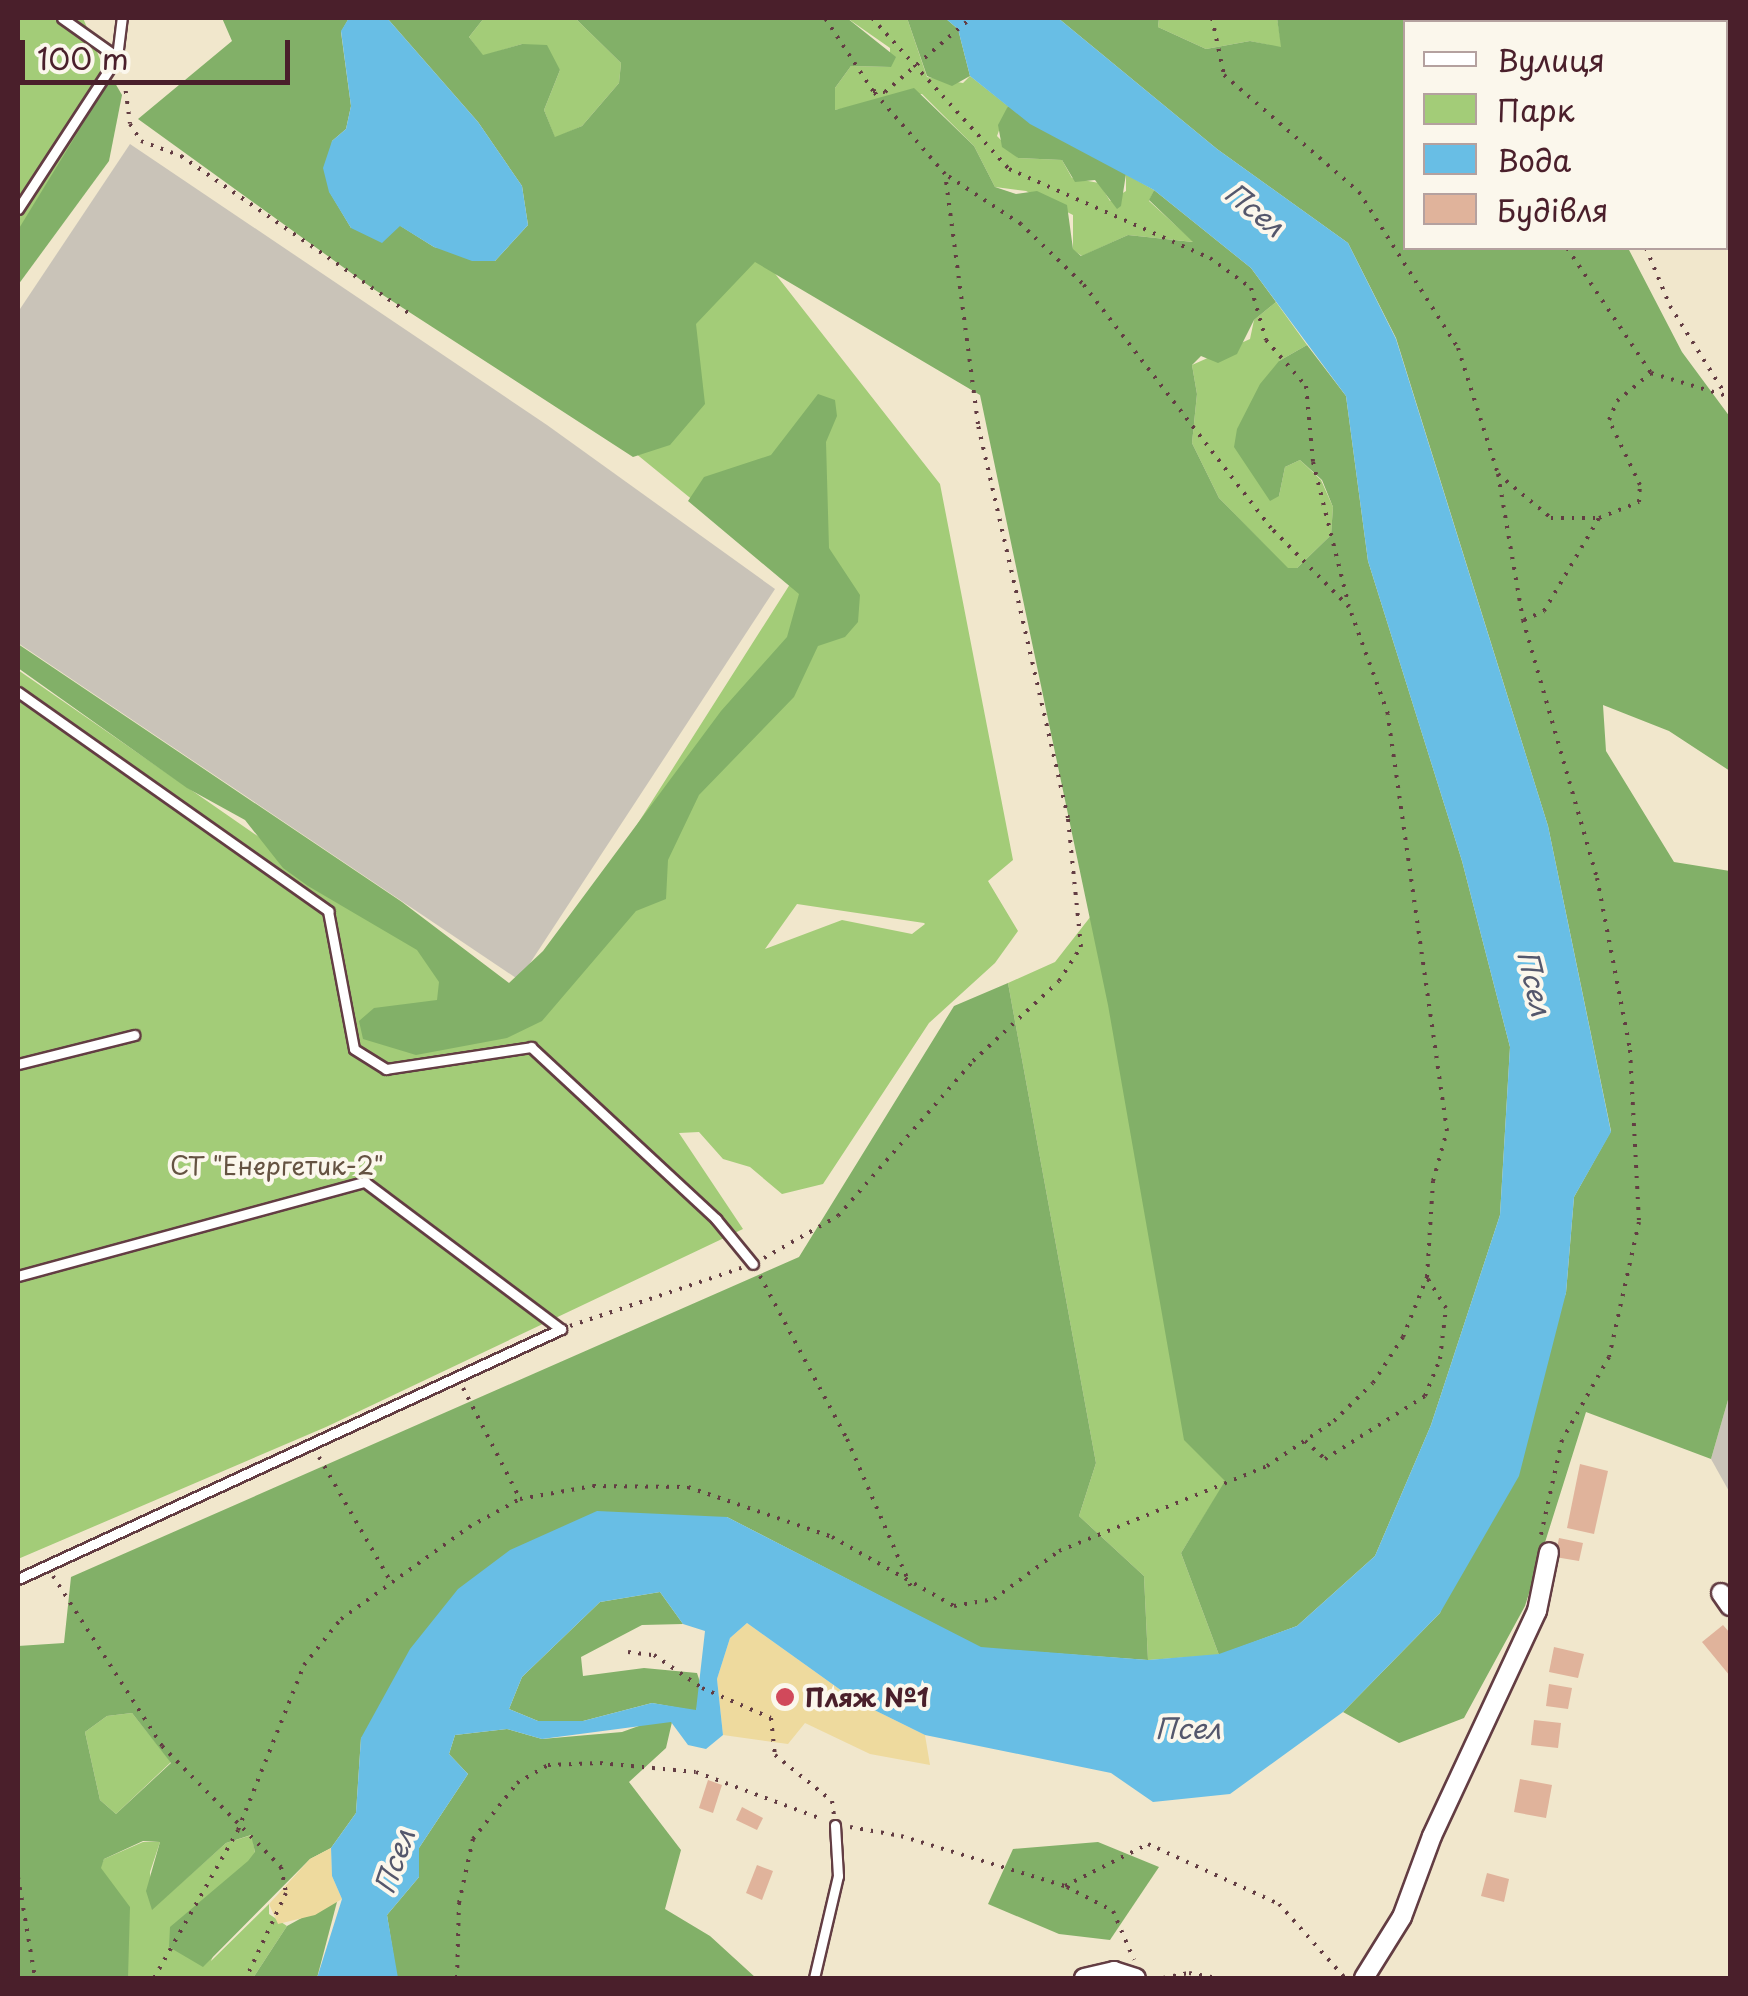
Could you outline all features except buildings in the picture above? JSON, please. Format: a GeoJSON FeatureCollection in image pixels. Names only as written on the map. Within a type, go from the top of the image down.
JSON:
{"type":"FeatureCollection","features":[{"type":"Feature","properties":{"kind":"street"},"geometry":{"type":"LineString","coordinates":[[1364,1978],[1402,1917],[1432,1836],[1537,1611],[1549,1552]]}},
{"type":"Feature","properties":{"kind":"street"},"geometry":{"type":"LineString","coordinates":[[1084,1978],[1135,1970]]}},
{"type":"Feature","properties":{"kind":"lane"},"geometry":{"type":"LineString","coordinates":[[62,18],[117,57]]}},
{"type":"Feature","properties":{"kind":"lane"},"geometry":{"type":"LineString","coordinates":[[18,210],[117,57],[122,18]]}},
{"type":"Feature","properties":{"kind":"lane"},"geometry":{"type":"LineString","coordinates":[[18,692],[328,911],[354,1049],[386,1069],[531,1047],[716,1219],[753,1264]]}},
{"type":"Feature","properties":{"kind":"lane"},"geometry":{"type":"LineString","coordinates":[[18,1064],[134,1035]]}},
{"type":"Feature","properties":{"kind":"lane"},"geometry":{"type":"LineString","coordinates":[[18,1276],[366,1182],[561,1329],[18,1579]]}},
{"type":"Feature","properties":{"kind":"lane"},"geometry":{"type":"LineString","coordinates":[[814,1978],[838,1876],[835,1825]]}},
{"type":"Feature","properties":{"kind":"path"},"geometry":{"type":"LineString","coordinates":[[825,18],[873,91],[945,174],[1021,224],[1082,284],[1270,528],[1349,607]]}},
{"type":"Feature","properties":{"kind":"path"},"geometry":{"type":"LineString","coordinates":[[154,1978],[238,1830],[304,1665],[340,1618],[520,1500],[593,1486],[688,1487],[832,1537],[911,1587],[954,1606],[994,1599],[1059,1551],[1267,1466],[1304,1440],[1373,1383],[1403,1337],[1427,1277],[1433,1181],[1447,1130],[1388,714],[1349,607],[1313,462],[1306,386],[1266,340],[1251,288],[1210,258],[1010,169],[872,18]]}},
{"type":"Feature","properties":{"kind":"path"},"geometry":{"type":"LineString","coordinates":[[873,91],[884,92],[971,18]]}},
{"type":"Feature","properties":{"kind":"path"},"geometry":{"type":"LineString","coordinates":[[1212,18],[1224,75],[1359,192],[1458,348],[1498,474],[1523,620],[1601,897],[1630,1050],[1639,1222],[1609,1356],[1562,1440],[1539,1529],[1549,1552]]}},
{"type":"Feature","properties":{"kind":"path"},"geometry":{"type":"LineString","coordinates":[[117,57],[128,81],[130,124],[140,141],[181,156],[410,313]]}},
{"type":"Feature","properties":{"kind":"path"},"geometry":{"type":"LineString","coordinates":[[561,1329],[753,1264],[838,1216],[973,1061],[1060,981],[1080,947],[1068,818],[978,424],[945,174]]}},
{"type":"Feature","properties":{"kind":"path"},"geometry":{"type":"LineString","coordinates":[[1568,250],[1651,373],[1724,392]]}},
{"type":"Feature","properties":{"kind":"path"},"geometry":{"type":"LineString","coordinates":[[1647,250],[1670,306],[1730,397]]}},
{"type":"Feature","properties":{"kind":"path"},"geometry":{"type":"LineString","coordinates":[[1498,474],[1552,518],[1599,518],[1639,502],[1640,485],[1610,420],[1617,401],[1651,373]]}},
{"type":"Feature","properties":{"kind":"path"},"geometry":{"type":"LineString","coordinates":[[1523,620],[1544,611],[1599,518]]}},
{"type":"Feature","properties":{"kind":"path"},"geometry":{"type":"LineString","coordinates":[[753,1264],[846,1440],[911,1587]]}},
{"type":"Feature","properties":{"kind":"path"},"geometry":{"type":"LineString","coordinates":[[1304,1440],[1326,1459],[1425,1396],[1440,1358],[1446,1308],[1427,1277]]}},
{"type":"Feature","properties":{"kind":"path"},"geometry":{"type":"LineString","coordinates":[[457,1376],[520,1500]]}},
{"type":"Feature","properties":{"kind":"path"},"geometry":{"type":"LineString","coordinates":[[310,1442],[392,1582]]}},
{"type":"Feature","properties":{"kind":"path"},"geometry":{"type":"LineString","coordinates":[[47,1568],[162,1746],[238,1830],[281,1867],[286,1893],[246,1978]]}},
{"type":"Feature","properties":{"kind":"path"},"geometry":{"type":"LineString","coordinates":[[628,1652],[654,1656],[702,1688],[771,1718],[775,1755],[832,1802],[835,1825]]}},
{"type":"Feature","properties":{"kind":"path"},"geometry":{"type":"LineString","coordinates":[[458,1978],[458,1903],[473,1840],[517,1783],[548,1765],[600,1762],[696,1772],[759,1790],[835,1825],[901,1836],[1064,1886],[1113,1911],[1135,1970]]}},
{"type":"Feature","properties":{"kind":"path"},"geometry":{"type":"LineString","coordinates":[[1064,1886],[1148,1844],[1278,1904],[1345,1978]]}},
{"type":"Feature","properties":{"kind":"path"},"geometry":{"type":"LineString","coordinates":[[18,1877],[34,1978]]}},
{"type":"Feature","properties":{"kind":"path"},"geometry":{"type":"LineString","coordinates":[[1163,1978],[1188,1973],[1216,1978]]}},
{"type":"Feature","properties":{"kind":"shaded area"},"geometry":{"type":"Polygon","coordinates":[[[1612,18],[1730,18],[1730,220],[1728,20],[1612,18]]]}},
{"type":"Feature","properties":{"kind":"shaded area"},"geometry":{"type":"Polygon","coordinates":[[[130,144],[547,425],[775,589],[519,980],[18,643],[18,312],[130,144]]]}},
{"type":"Feature","properties":{"kind":"shaded area"},"geometry":{"type":"Polygon","coordinates":[[[1730,1393],[1730,1493],[1711,1459],[1730,1393]]]}},
{"type":"Feature","properties":{"kind":"green space"},"geometry":{"type":"Polygon","coordinates":[[[18,18],[83,18],[114,93],[18,238],[18,18]]]}},
{"type":"Feature","properties":{"kind":"green space"},"geometry":{"type":"Polygon","coordinates":[[[222,18],[349,18],[341,32],[351,106],[346,129],[332,141],[329,191],[351,228],[399,225],[434,247],[495,261],[528,225],[522,186],[478,122],[387,18],[484,18],[469,37],[483,55],[522,44],[547,45],[560,70],[544,110],[555,137],[582,126],[619,83],[621,63],[575,18],[847,18],[896,57],[891,67],[851,66],[835,88],[835,110],[914,88],[974,146],[995,187],[1016,194],[1037,191],[1067,205],[1073,249],[1081,256],[1128,235],[1193,242],[1149,200],[1154,190],[1251,268],[1276,302],[1254,320],[1237,354],[1218,363],[1201,356],[1192,365],[1197,394],[1192,443],[1219,498],[1288,568],[1297,568],[1331,535],[1333,507],[1322,480],[1300,460],[1285,467],[1279,496],[1270,501],[1234,447],[1237,429],[1260,384],[1279,361],[1307,345],[1346,396],[1368,561],[1462,861],[1510,1047],[1500,1215],[1431,1425],[1375,1556],[1297,1626],[1219,1655],[1181,1553],[1225,1481],[1184,1440],[1108,1005],[980,395],[755,262],[696,324],[705,404],[670,445],[633,457],[372,288],[138,119],[232,41],[222,18]]]}},
{"type":"Feature","properties":{"kind":"green space"},"geometry":{"type":"Polygon","coordinates":[[[484,18],[575,18],[621,63],[619,83],[582,126],[555,138],[544,110],[560,70],[522,44],[483,56],[469,37],[484,18]]]}},
{"type":"Feature","properties":{"kind":"green space"},"geometry":{"type":"Polygon","coordinates":[[[847,18],[907,18],[927,77],[963,83],[970,76],[1008,106],[997,136],[1018,158],[1062,160],[1072,178],[1099,183],[1110,201],[1126,191],[1126,174],[1154,190],[1149,201],[1194,242],[1128,235],[1082,256],[1073,250],[1073,215],[1026,191],[995,187],[974,146],[922,94],[835,110],[835,88],[851,66],[890,67],[890,48],[847,18]]]}},
{"type":"Feature","properties":{"kind":"green space"},"geometry":{"type":"Polygon","coordinates":[[[907,18],[945,18],[958,29],[970,76],[952,86],[927,76],[907,18]]]}},
{"type":"Feature","properties":{"kind":"green space"},"geometry":{"type":"Polygon","coordinates":[[[1058,18],[1159,18],[1158,27],[1206,49],[1250,41],[1281,47],[1277,18],[1510,18],[1403,20],[1403,250],[1629,250],[1682,352],[1730,417],[1730,771],[1669,731],[1603,705],[1606,751],[1674,862],[1730,871],[1730,1393],[1711,1459],[1586,1412],[1525,1606],[1464,1718],[1399,1743],[1343,1712],[1440,1613],[1566,1293],[1574,1197],[1611,1131],[1548,826],[1396,338],[1348,243],[1217,149],[1058,18]]]}},
{"type":"Feature","properties":{"kind":"green space"},"geometry":{"type":"Polygon","coordinates":[[[1159,18],[1277,18],[1282,48],[1250,41],[1206,49],[1158,27],[1159,18]]]}},
{"type":"Feature","properties":{"kind":"green space"},"geometry":{"type":"Polygon","coordinates":[[[115,83],[122,95],[109,161],[18,285],[18,230],[106,86],[115,83]]]}},
{"type":"Feature","properties":{"kind":"green space"},"geometry":{"type":"Polygon","coordinates":[[[1008,106],[1126,174],[1121,206],[1117,209],[1095,180],[1075,182],[1062,160],[1018,158],[1002,147],[998,125],[1008,106]]]}},
{"type":"Feature","properties":{"kind":"green space","name":"СТ \"Енергетик-2\""},"geometry":{"type":"Polygon","coordinates":[[[751,243],[940,484],[1013,860],[988,881],[1018,931],[995,963],[929,1023],[823,1184],[782,1194],[750,1167],[723,1159],[699,1132],[679,1133],[743,1229],[326,1427],[18,1559],[18,670],[516,1015],[792,581],[591,417],[751,243]],[[797,904],[765,949],[842,920],[912,934],[924,923],[797,904]]]}},
{"type":"Feature","properties":{"kind":"green space"},"geometry":{"type":"Polygon","coordinates":[[[1276,302],[1307,345],[1279,361],[1279,496],[1285,467],[1300,460],[1321,480],[1333,507],[1331,535],[1297,568],[1288,569],[1219,498],[1192,443],[1197,394],[1192,365],[1250,339],[1254,320],[1276,302]]]}},
{"type":"Feature","properties":{"kind":"green space"},"geometry":{"type":"Polygon","coordinates":[[[818,394],[835,400],[837,416],[826,442],[829,548],[860,595],[858,622],[845,637],[818,646],[794,697],[699,795],[668,860],[666,899],[636,911],[542,1021],[507,1038],[416,1055],[363,1039],[359,1021],[374,1008],[437,1000],[439,982],[417,950],[308,886],[283,868],[245,820],[187,788],[18,668],[18,644],[402,902],[509,983],[543,951],[721,711],[787,637],[799,594],[688,501],[704,477],[771,455],[818,394]]]}},
{"type":"Feature","properties":{"kind":"green space"},"geometry":{"type":"Polygon","coordinates":[[[1091,916],[1226,1481],[1181,1553],[1219,1655],[1148,1660],[1144,1576],[1079,1516],[1096,1463],[1008,983],[1055,962],[1091,916]]]}},
{"type":"Feature","properties":{"kind":"green space"},"geometry":{"type":"Polygon","coordinates":[[[1008,983],[1096,1463],[1079,1516],[1144,1576],[1148,1660],[981,1648],[727,1517],[361,1738],[356,1813],[331,1848],[310,1859],[203,1967],[169,1947],[170,1927],[248,1861],[255,1852],[251,1835],[226,1843],[152,1910],[146,1891],[160,1842],[143,1841],[104,1859],[101,1868],[130,1907],[128,1978],[18,1978],[18,1646],[64,1643],[71,1577],[799,1257],[954,1006],[1008,983]],[[132,1713],[107,1716],[85,1732],[100,1800],[116,1814],[171,1763],[132,1713]]]}},
{"type":"Feature","properties":{"kind":"green space"},"geometry":{"type":"Polygon","coordinates":[[[660,1592],[683,1624],[642,1625],[581,1657],[583,1676],[644,1668],[697,1673],[702,1688],[696,1711],[652,1703],[583,1721],[538,1721],[509,1709],[522,1677],[600,1602],[660,1592]]]}},
{"type":"Feature","properties":{"kind":"green space"},"geometry":{"type":"Polygon","coordinates":[[[132,1713],[171,1762],[116,1814],[100,1800],[85,1732],[107,1716],[132,1713]]]}},
{"type":"Feature","properties":{"kind":"green space"},"geometry":{"type":"Polygon","coordinates":[[[650,1722],[672,1722],[666,1748],[629,1782],[681,1850],[665,1909],[710,1936],[756,1978],[397,1978],[387,1915],[419,1877],[419,1848],[468,1774],[449,1754],[455,1735],[507,1729],[542,1739],[622,1732],[650,1722]]]}},
{"type":"Feature","properties":{"kind":"green space"},"geometry":{"type":"Polygon","coordinates":[[[252,1835],[255,1853],[211,1961],[269,1904],[269,1914],[287,1926],[253,1978],[128,1978],[100,1868],[104,1859],[143,1842],[160,1842],[150,1872],[152,1909],[226,1843],[252,1835]]]}},
{"type":"Feature","properties":{"kind":"green space"},"geometry":{"type":"Polygon","coordinates":[[[1098,1842],[1159,1867],[1110,1940],[1059,1934],[988,1904],[1013,1849],[1098,1842]]]}},
{"type":"Feature","properties":{"kind":"green space"},"geometry":{"type":"Polygon","coordinates":[[[338,1898],[317,1978],[253,1978],[287,1926],[338,1898]]]}},
{"type":"Feature","properties":{"kind":"sand","name":"Пляж №1"},"geometry":{"type":"Polygon","coordinates":[[[747,1623],[856,1701],[925,1735],[930,1765],[870,1754],[805,1723],[788,1744],[723,1735],[717,1679],[730,1638],[747,1623]]]}},
{"type":"Feature","properties":{"kind":"sand"},"geometry":{"type":"Polygon","coordinates":[[[331,1848],[332,1876],[342,1899],[315,1915],[278,1924],[269,1904],[310,1859],[331,1848]]]}},
{"type":"Feature","properties":{"kind":"water"},"geometry":{"type":"Polygon","coordinates":[[[349,18],[387,18],[478,122],[522,186],[528,225],[495,261],[472,261],[434,247],[400,226],[382,243],[351,228],[329,192],[323,168],[332,141],[346,129],[351,106],[341,31],[349,18]]]}},
{"type":"Feature","properties":{"kind":"water","name":"Псел"},"geometry":{"type":"Polygon","coordinates":[[[945,18],[1058,18],[1217,149],[1348,243],[1396,339],[1548,826],[1611,1132],[1574,1197],[1566,1293],[1519,1476],[1440,1613],[1343,1712],[1230,1794],[1153,1802],[1111,1773],[925,1735],[856,1701],[747,1623],[730,1638],[717,1679],[723,1735],[706,1749],[688,1745],[671,1722],[542,1739],[507,1729],[455,1735],[449,1754],[468,1774],[419,1848],[419,1877],[387,1915],[398,1978],[317,1978],[342,1899],[332,1876],[331,1848],[356,1813],[361,1738],[410,1649],[458,1589],[510,1550],[597,1511],[727,1517],[981,1647],[1148,1660],[1219,1654],[1297,1626],[1375,1556],[1431,1425],[1500,1215],[1510,1047],[1462,861],[1368,561],[1346,396],[1251,268],[1154,190],[1030,124],[970,76],[958,29],[945,18]],[[660,1592],[600,1602],[522,1677],[509,1709],[538,1721],[583,1721],[652,1703],[696,1710],[705,1631],[683,1624],[660,1592]]]}},
{"type":"Feature","properties":{"kind":"place","name":"Пляж №1"},"geometry":{"type":"Point","coordinates":[785,1697]}}]}
